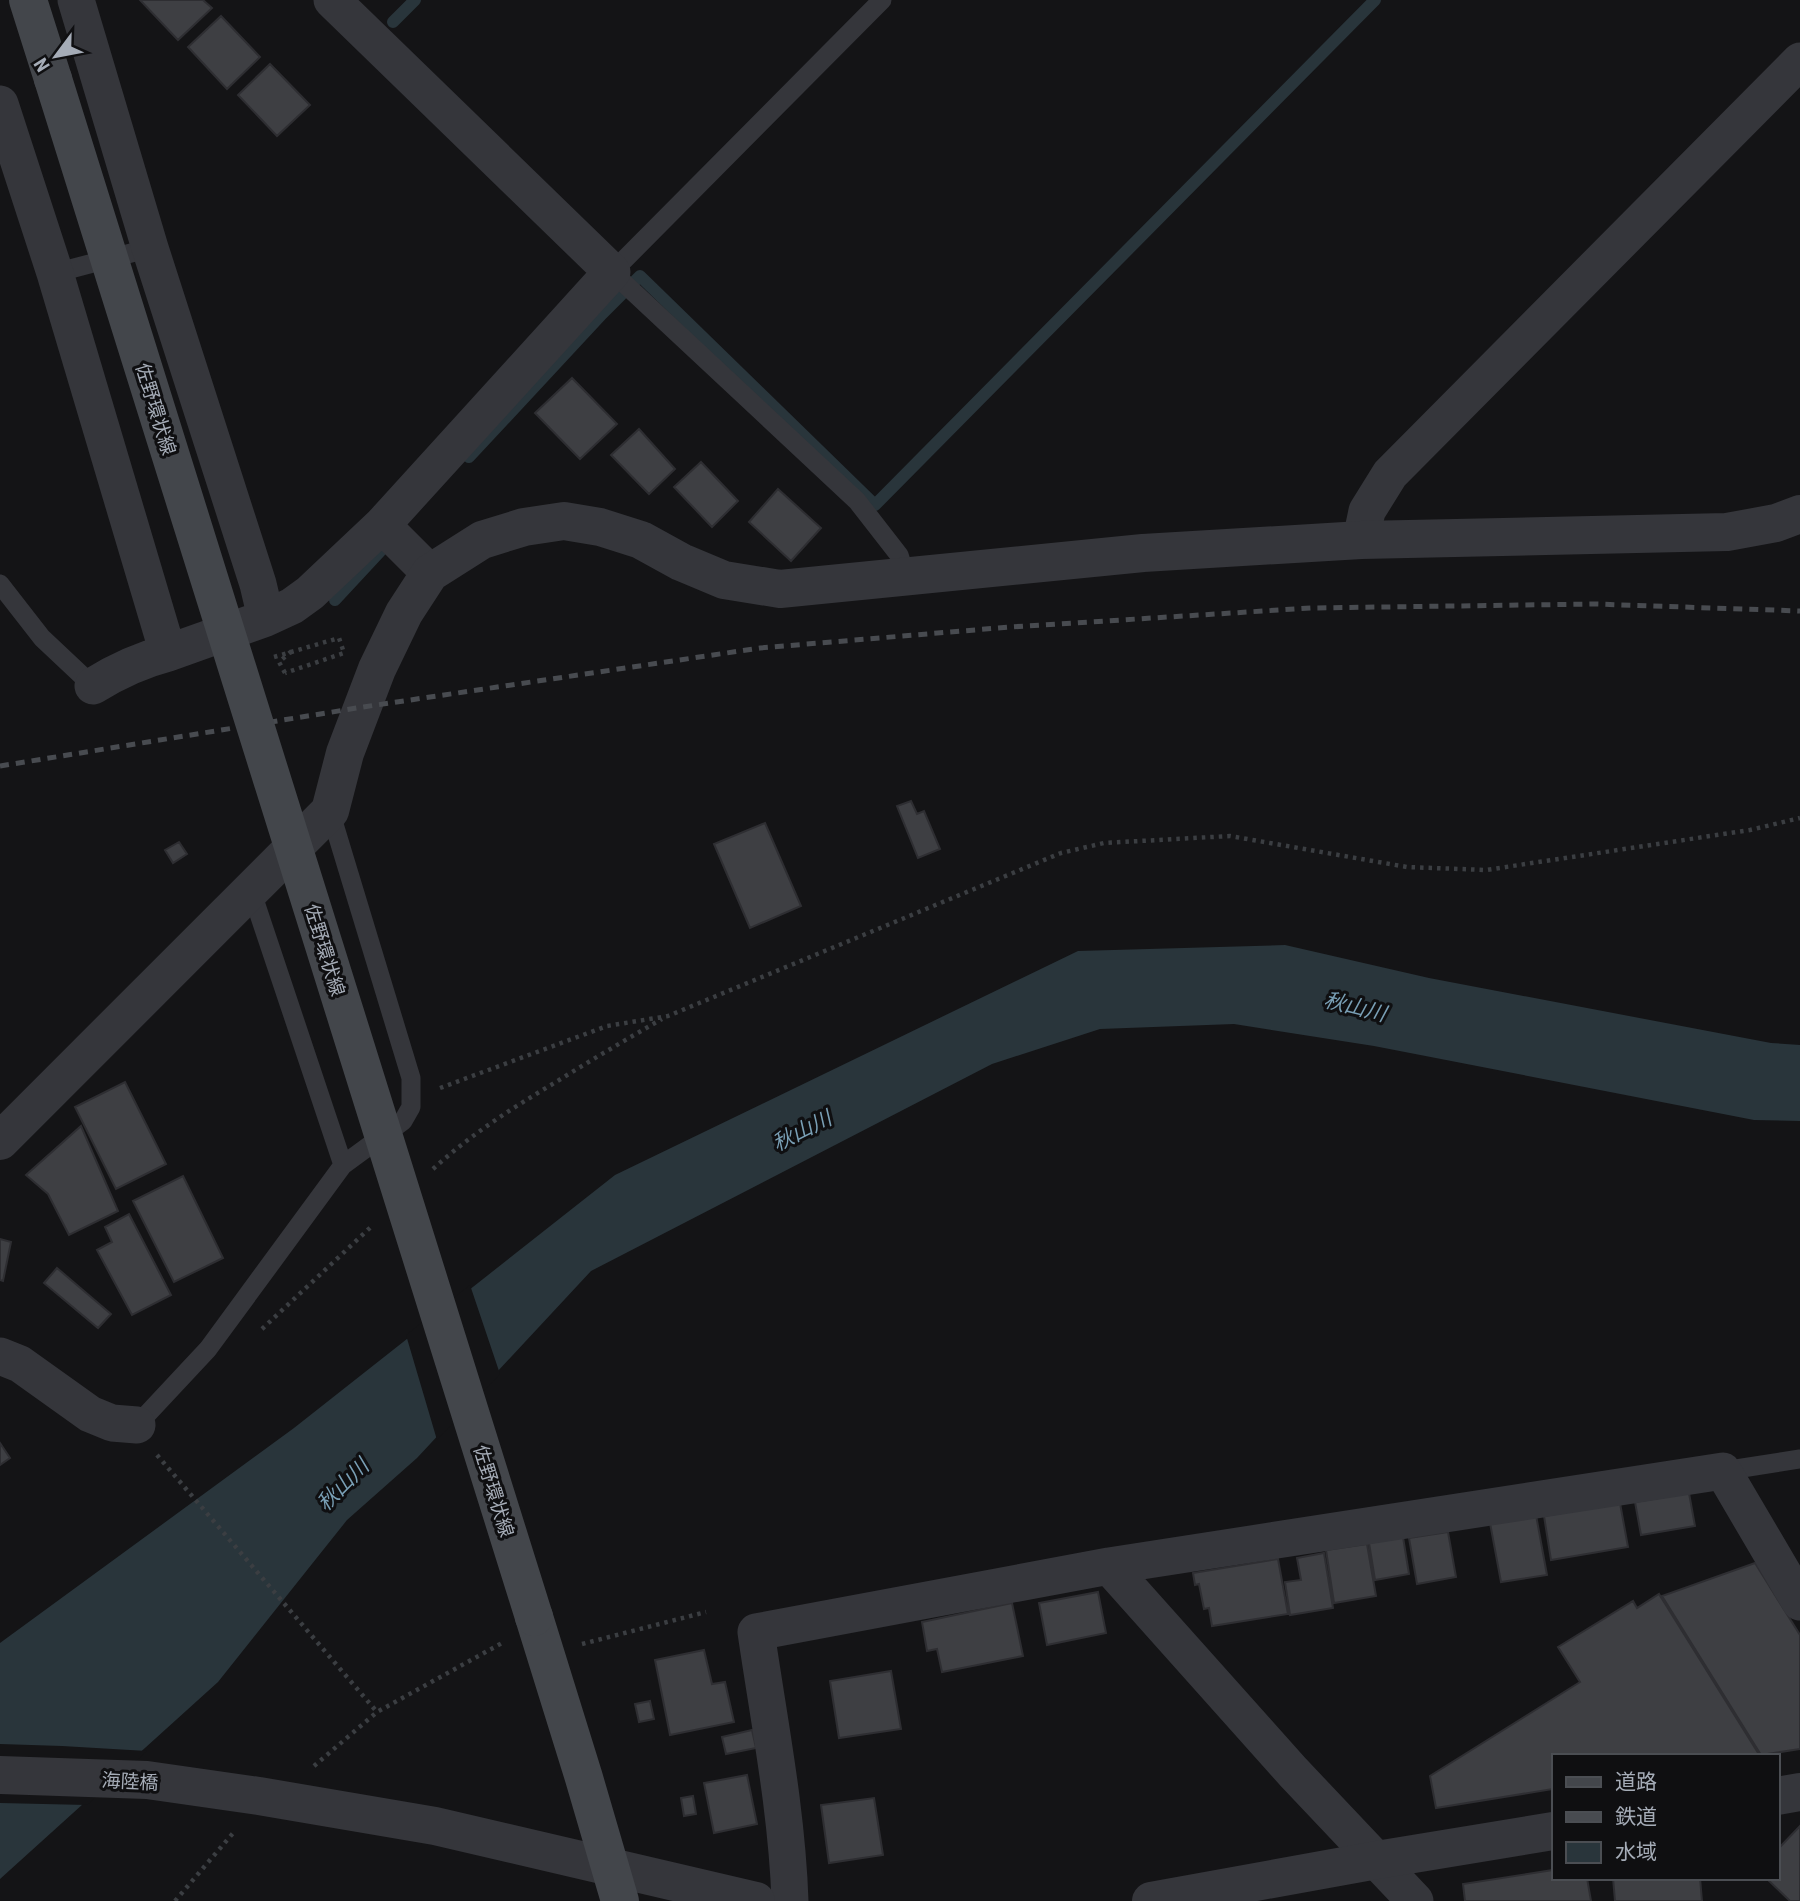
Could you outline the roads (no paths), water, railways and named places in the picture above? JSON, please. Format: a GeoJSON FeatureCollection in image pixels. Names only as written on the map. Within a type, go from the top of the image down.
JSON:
{"type":"FeatureCollection","features":[{"type":"Feature","properties":{"kind":"main road","name":"佐野環状線"},"geometry":{"type":"LineString","coordinates":[[28,0],[615,1884]]}},
{"type":"Feature","properties":{"kind":"street"},"geometry":{"type":"LineString","coordinates":[[76,0],[150,248],[258,584],[266,618]]}},
{"type":"Feature","properties":{"kind":"street"},"geometry":{"type":"LineString","coordinates":[[93,686],[142,660],[266,618],[292,606],[310,593],[382,525],[612,272],[332,0]]}},
{"type":"Feature","properties":{"kind":"street"},"geometry":{"type":"LineString","coordinates":[[1361,540],[1367,511],[1390,474],[1800,61]]}},
{"type":"Feature","properties":{"kind":"street"},"geometry":{"type":"LineString","coordinates":[[0,104],[55,273],[169,653]]}},
{"type":"Feature","properties":{"kind":"street"},"geometry":{"type":"LineString","coordinates":[[0,1141],[330,811],[345,753],[377,669],[404,612],[430,573],[482,540],[524,527],[564,520],[600,527],[641,540],[681,562],[724,580],[780,589],[1143,553],[1361,540],[1727,532],[1776,523],[1800,514]]}},
{"type":"Feature","properties":{"kind":"street"},"geometry":{"type":"LineString","coordinates":[[382,525],[430,573]]}},
{"type":"Feature","properties":{"kind":"street"},"geometry":{"type":"LineString","coordinates":[[0,1356],[20,1364],[90,1414],[143,1435]]}},
{"type":"Feature","properties":{"kind":"street"},"geometry":{"type":"LineString","coordinates":[[790,1901],[781,1797],[756,1632],[1109,1566],[1723,1471],[1800,1602]]}},
{"type":"Feature","properties":{"kind":"street"},"geometry":{"type":"LineString","coordinates":[[1109,1566],[1284,1762],[1415,1901]]}},
{"type":"Feature","properties":{"kind":"street","name":"海陸橋"},"geometry":{"type":"LineString","coordinates":[[0,1775],[147,1780],[249,1811],[435,1826],[615,1884],[756,1901]]}},
{"type":"Feature","properties":{"kind":"street"},"geometry":{"type":"LineString","coordinates":[[1779,1796],[1800,1792]]}},
{"type":"Feature","properties":{"kind":"street"},"geometry":{"type":"LineString","coordinates":[[1151,1901],[1552,1831]]}},
{"type":"Feature","properties":{"kind":"lane"},"geometry":{"type":"LineString","coordinates":[[882,0],[612,272],[857,501],[899,555],[906,577]]}},
{"type":"Feature","properties":{"kind":"lane"},"geometry":{"type":"LineString","coordinates":[[55,273],[150,248]]}},
{"type":"Feature","properties":{"kind":"lane"},"geometry":{"type":"LineString","coordinates":[[0,584],[42,638],[93,686]]}},
{"type":"Feature","properties":{"kind":"lane"},"geometry":{"type":"LineString","coordinates":[[143,1435],[343,1165],[403,1121],[411,1107],[411,1078],[330,811]]}},
{"type":"Feature","properties":{"kind":"lane"},"geometry":{"type":"LineString","coordinates":[[251,890],[343,1165]]}},
{"type":"Feature","properties":{"kind":"lane"},"geometry":{"type":"LineString","coordinates":[[1723,1471],[1800,1459]]}},
{"type":"Feature","properties":{"kind":"water","name":"秋山川"},"geometry":{"type":"Polygon","coordinates":[[[1285,945],[1429,978],[1771,1043],[1800,1045],[1800,1121],[1754,1120],[1374,1046],[1234,1024],[1100,1029],[992,1064],[591,1271],[417,1458],[347,1520],[218,1682],[0,1879],[0,1643],[294,1428],[615,1175],[1078,951],[1285,945]]]}},
{"type":"Feature","properties":{"kind":"waterway"},"geometry":{"type":"LineString","coordinates":[[393,22],[415,0]]}},
{"type":"Feature","properties":{"kind":"waterway"},"geometry":{"type":"LineString","coordinates":[[469,457],[640,276],[875,505],[1375,0]]}},
{"type":"Feature","properties":{"kind":"waterway"},"geometry":{"type":"LineString","coordinates":[[335,600],[387,544]]}},
{"type":"Feature","properties":{"kind":"railway"},"geometry":{"type":"LineString","coordinates":[[0,766],[363,707],[760,648],[1010,627],[1311,608],[1595,604],[1800,611]]}}]}
